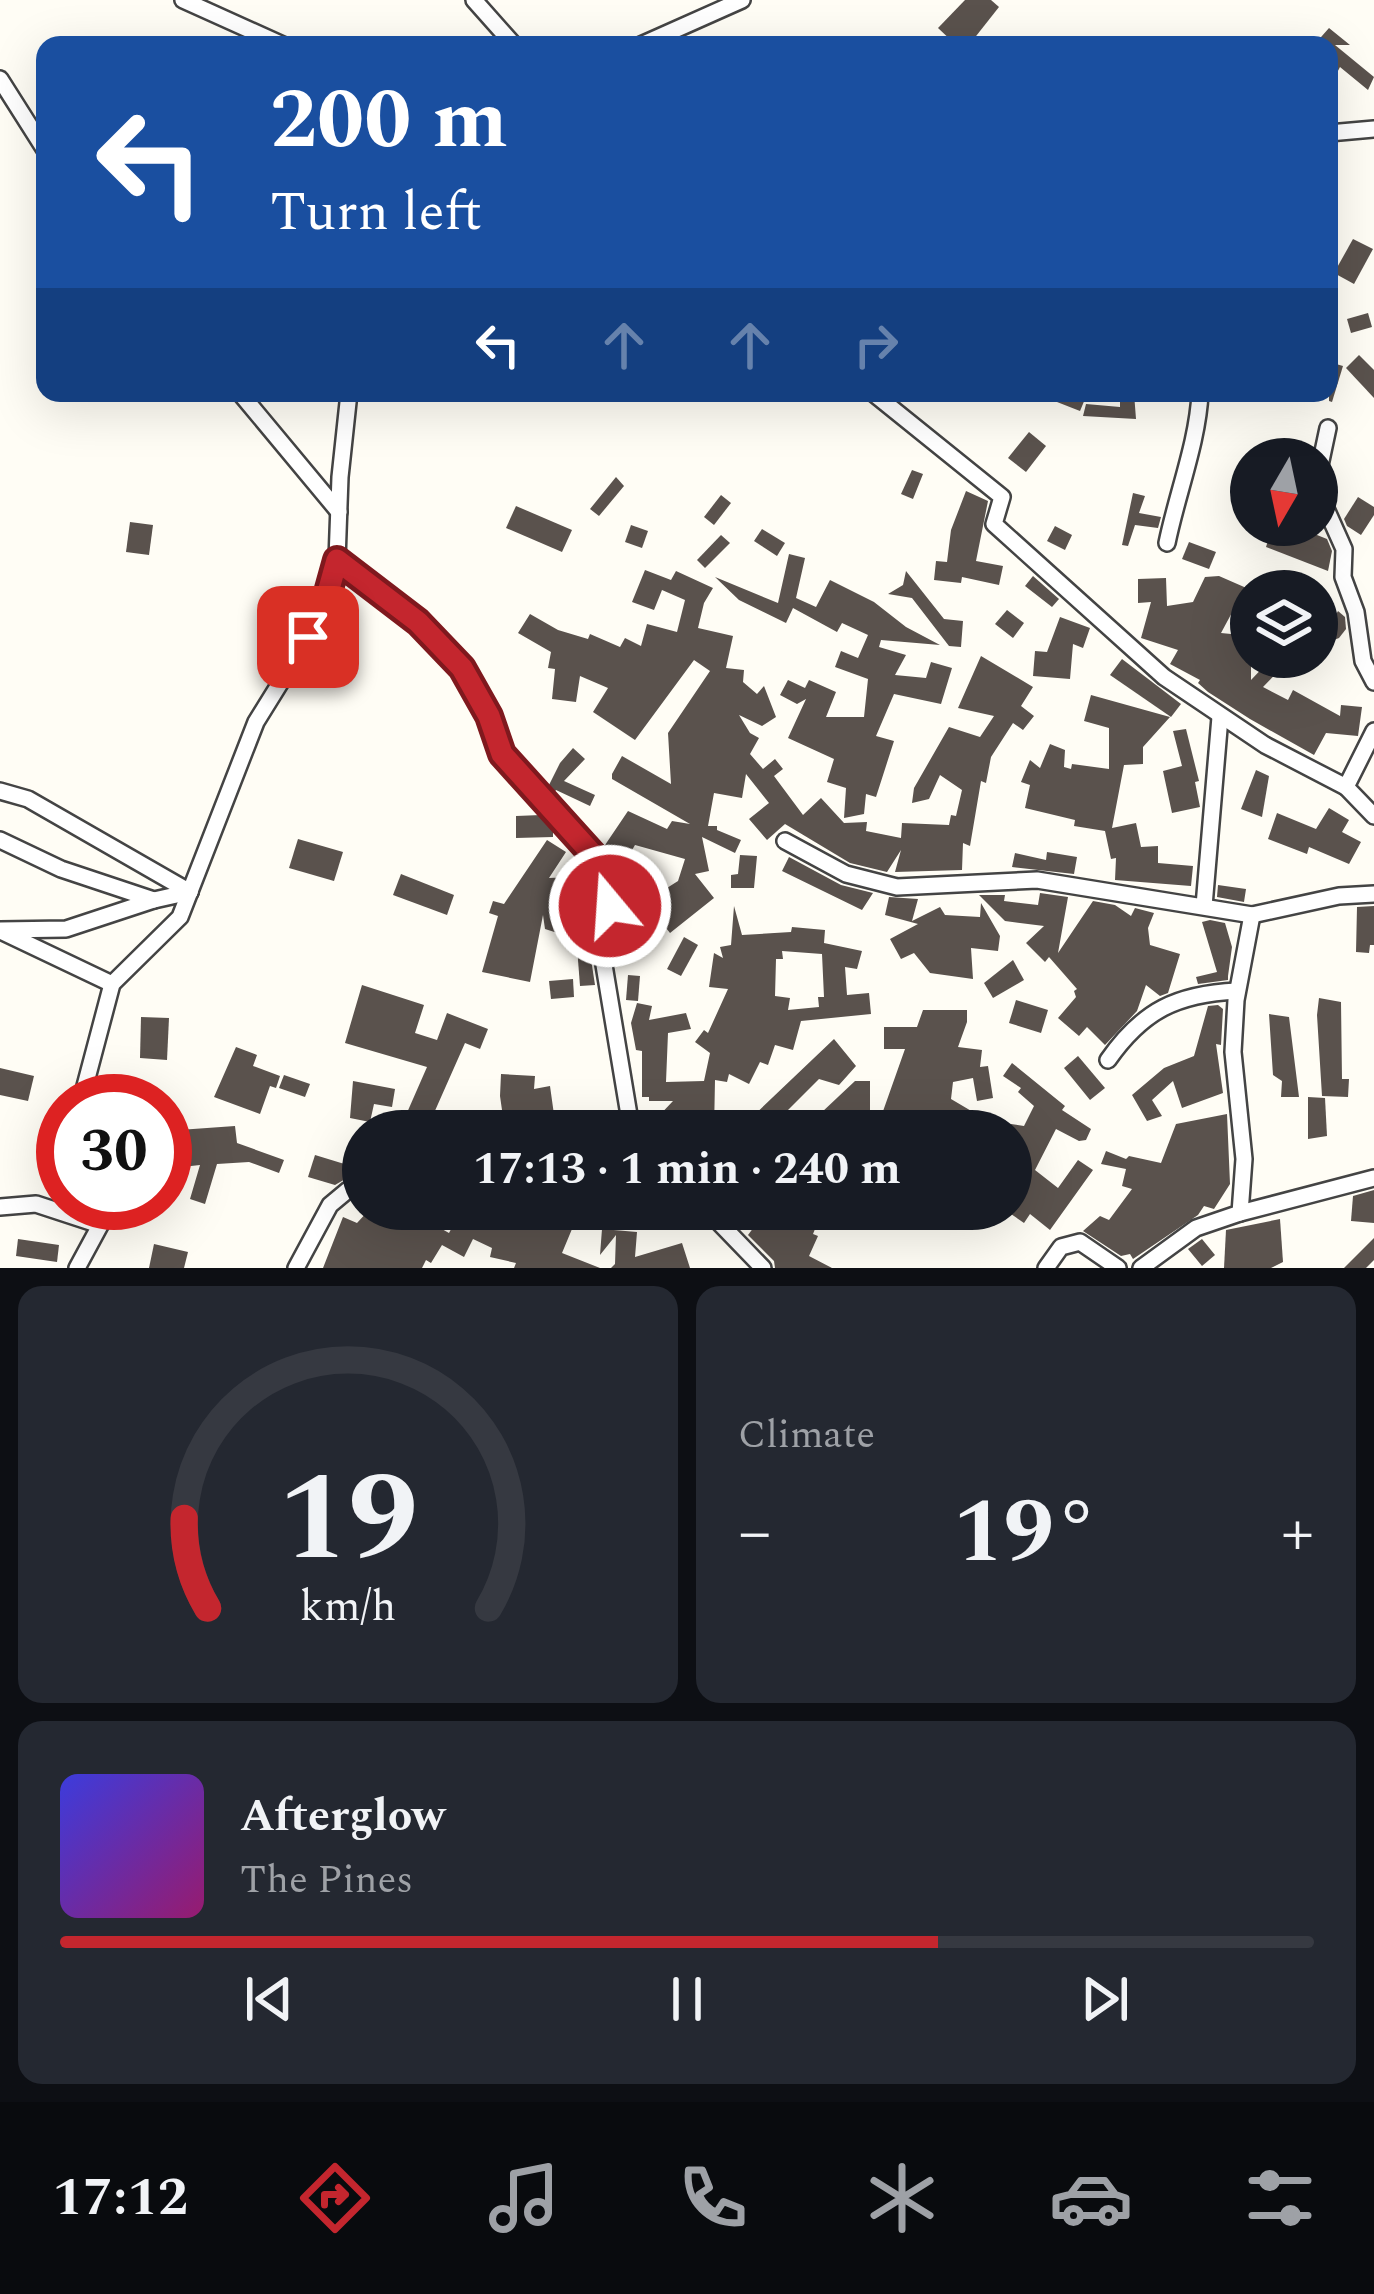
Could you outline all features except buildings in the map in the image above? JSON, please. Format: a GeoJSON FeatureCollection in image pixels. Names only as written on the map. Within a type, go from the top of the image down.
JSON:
{"type":"FeatureCollection","features":[{"type":"Feature","properties":{"kind":"street"},"geometry":{"type":"LineString","coordinates":[[183,0],[263,36]]}},
{"type":"Feature","properties":{"kind":"street"},"geometry":{"type":"LineString","coordinates":[[474,0],[506,36]]}},
{"type":"Feature","properties":{"kind":"street"},"geometry":{"type":"LineString","coordinates":[[661,36],[742,0]]}},
{"type":"Feature","properties":{"kind":"street"},"geometry":{"type":"LineString","coordinates":[[0,79],[36,136]]}},
{"type":"Feature","properties":{"kind":"street"},"geometry":{"type":"LineString","coordinates":[[1338,132],[1374,129]]}},
{"type":"Feature","properties":{"kind":"street"},"geometry":{"type":"LineString","coordinates":[[246,402],[338,512]]}},
{"type":"Feature","properties":{"kind":"street"},"geometry":{"type":"LineString","coordinates":[[88,1074],[112,984],[180,917],[256,722],[322,614],[337,560],[348,402]]}},
{"type":"Feature","properties":{"kind":"street"},"geometry":{"type":"LineString","coordinates":[[884,402],[1002,497],[994,524],[1164,677],[1220,717],[1346,787],[1374,816]]}},
{"type":"Feature","properties":{"kind":"street"},"geometry":{"type":"LineString","coordinates":[[1167,543],[1199,402]]}},
{"type":"Feature","properties":{"kind":"street"},"geometry":{"type":"LineString","coordinates":[[1328,428],[1319,494],[1344,549],[1343,577],[1356,612],[1363,661],[1374,682]]}},
{"type":"Feature","properties":{"kind":"street"},"geometry":{"type":"LineString","coordinates":[[337,560],[418,622],[462,668],[489,716],[502,754],[614,878],[610,906],[597,922],[628,1110]]}},
{"type":"Feature","properties":{"kind":"street"},"geometry":{"type":"LineString","coordinates":[[1204,906],[1220,717]]}},
{"type":"Feature","properties":{"kind":"street"},"geometry":{"type":"LineString","coordinates":[[1346,787],[1374,731]]}},
{"type":"Feature","properties":{"kind":"street"},"geometry":{"type":"LineString","coordinates":[[0,791],[28,800],[190,892]]}},
{"type":"Feature","properties":{"kind":"street"},"geometry":{"type":"LineString","coordinates":[[0,840],[62,869],[154,900]]}},
{"type":"Feature","properties":{"kind":"street"},"geometry":{"type":"LineString","coordinates":[[785,841],[820,864],[897,887],[1037,880],[1252,915],[1340,896],[1374,894]]}},
{"type":"Feature","properties":{"kind":"street"},"geometry":{"type":"LineString","coordinates":[[0,931],[66,929],[190,892]]}},
{"type":"Feature","properties":{"kind":"street"},"geometry":{"type":"LineString","coordinates":[[1240,1213],[1244,1159],[1233,1052],[1237,991],[1252,915]]}},
{"type":"Feature","properties":{"kind":"street"},"geometry":{"type":"LineString","coordinates":[[0,931],[112,984]]}},
{"type":"Feature","properties":{"kind":"street"},"geometry":{"type":"LineString","coordinates":[[1108,1060],[1125,1036],[1163,1005],[1237,991]]}},
{"type":"Feature","properties":{"kind":"street"},"geometry":{"type":"LineString","coordinates":[[1142,1268],[1196,1228],[1374,1178]]}},
{"type":"Feature","properties":{"kind":"street"},"geometry":{"type":"LineString","coordinates":[[296,1268],[330,1205],[342,1195]]}},
{"type":"Feature","properties":{"kind":"street"},"geometry":{"type":"LineString","coordinates":[[0,1208],[36,1204]]}},
{"type":"Feature","properties":{"kind":"street"},"geometry":{"type":"LineString","coordinates":[[76,1268],[98,1230]]}},
{"type":"Feature","properties":{"kind":"street"},"geometry":{"type":"LineString","coordinates":[[726,1230],[763,1268]]}},
{"type":"Feature","properties":{"kind":"street"},"geometry":{"type":"LineString","coordinates":[[1046,1268],[1061,1246],[1080,1242],[1118,1268]]}},
{"type":"Feature","properties":{"kind":"route"},"geometry":{"type":"LineString","coordinates":[[308,637],[322,614],[337,560],[418,622],[462,668],[489,716],[502,754],[614,878],[610,906]]}}]}
